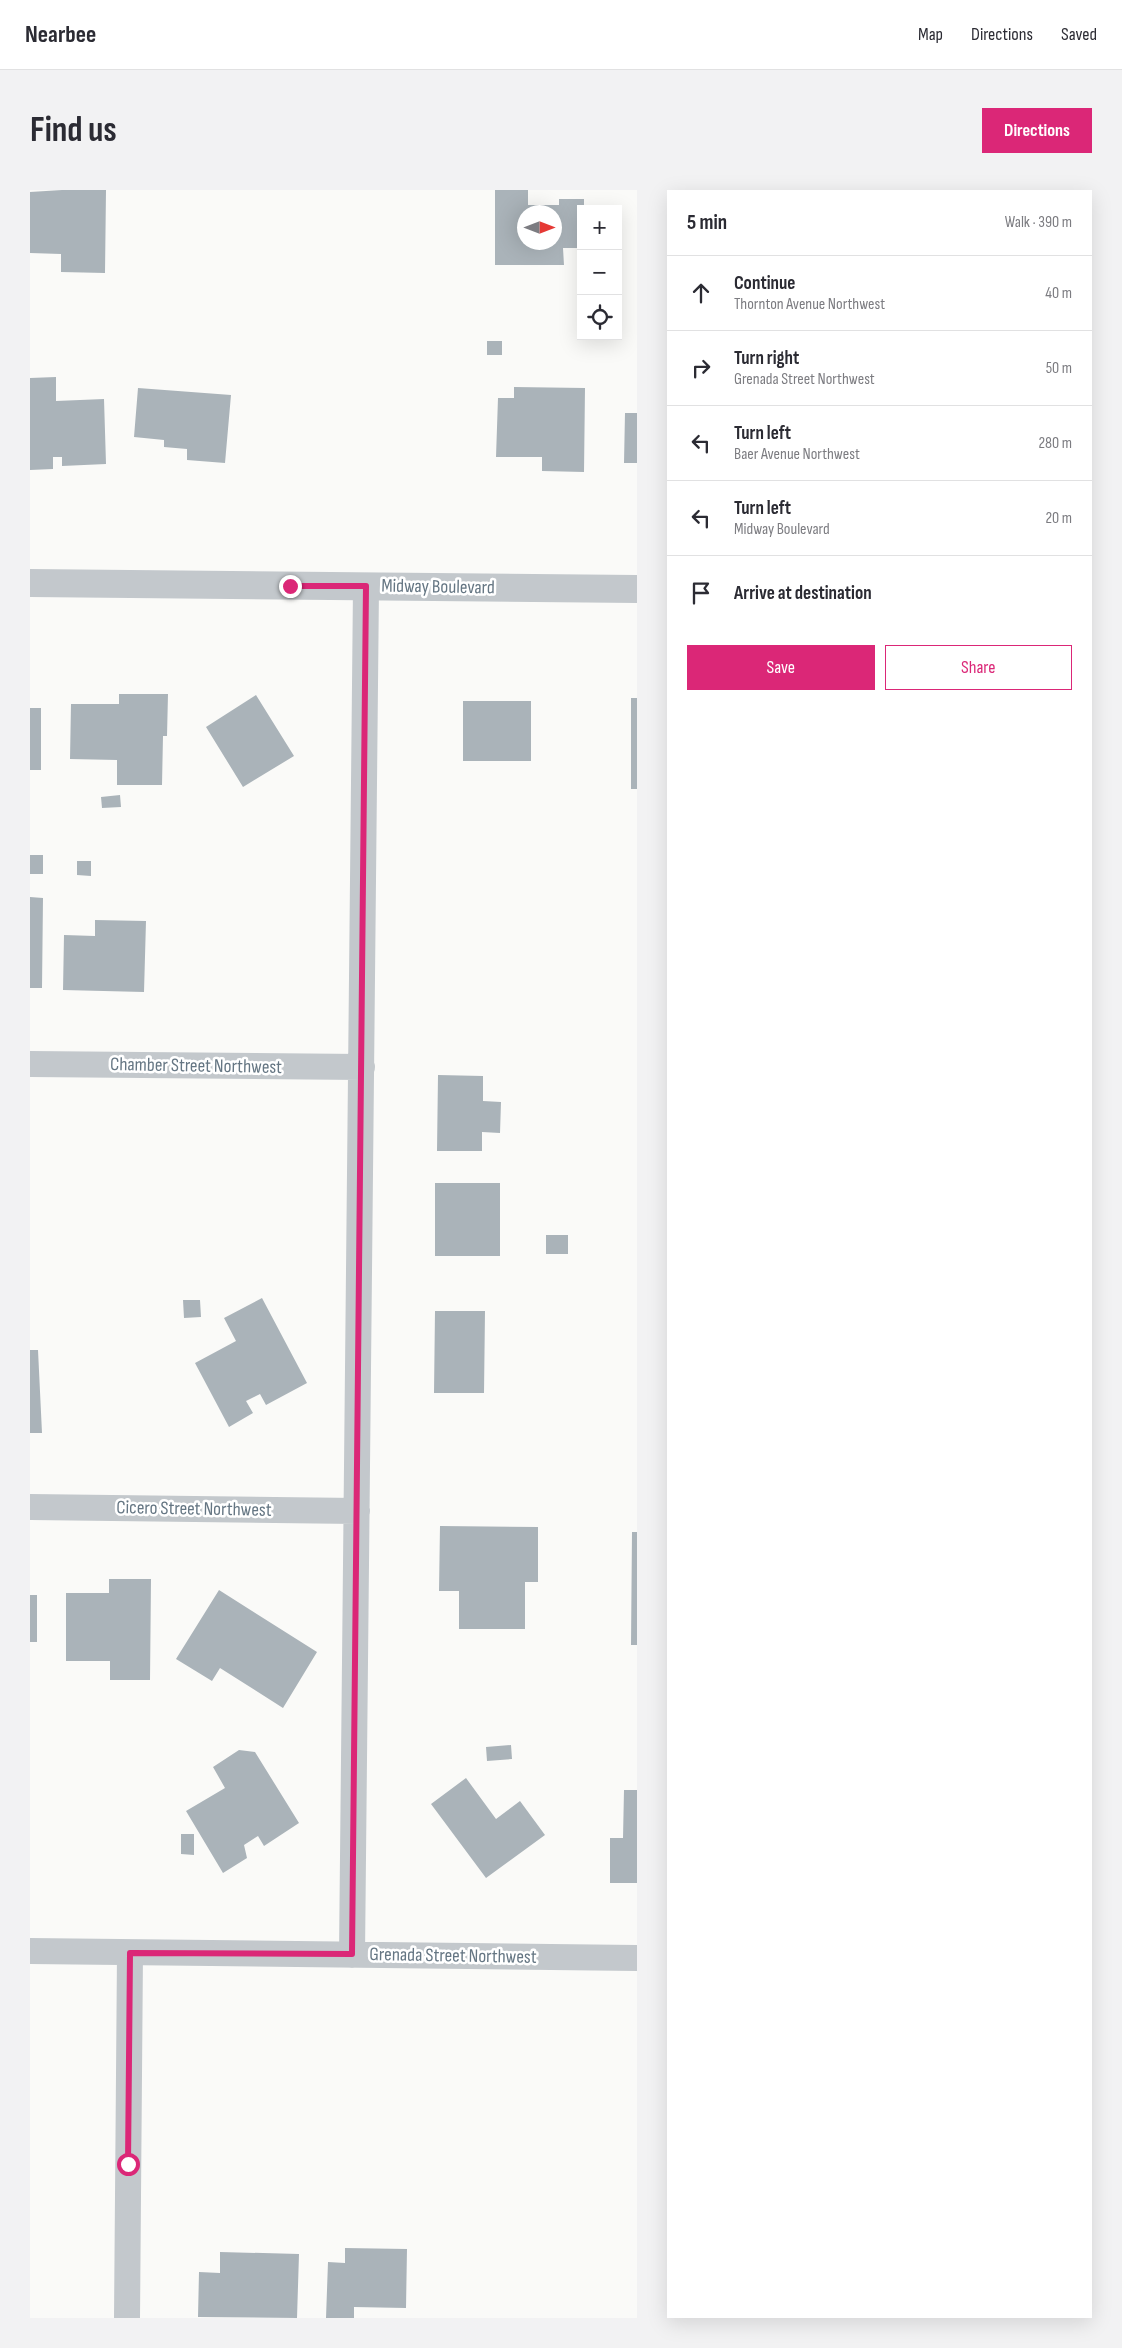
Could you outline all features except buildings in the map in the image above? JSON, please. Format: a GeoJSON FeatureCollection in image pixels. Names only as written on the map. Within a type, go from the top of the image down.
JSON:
{"type":"FeatureCollection","features":[{"type":"Feature","properties":{"kind":"street","name":"Midway Boulevard"},"geometry":{"type":"LineString","coordinates":[[30,583],[637,589]]}},
{"type":"Feature","properties":{"kind":"street"},"geometry":{"type":"LineString","coordinates":[[352,1954],[366,586]]}},
{"type":"Feature","properties":{"kind":"street","name":"Chamber Street Northwest"},"geometry":{"type":"LineString","coordinates":[[30,1064],[362,1067]]}},
{"type":"Feature","properties":{"kind":"street","name":"Cicero Street Northwest"},"geometry":{"type":"LineString","coordinates":[[30,1508],[357,1511]]}},
{"type":"Feature","properties":{"kind":"street","name":"Grenada Street Northwest"},"geometry":{"type":"LineString","coordinates":[[30,1952],[637,1958]]}},
{"type":"Feature","properties":{"kind":"street"},"geometry":{"type":"LineString","coordinates":[[127,2318],[130,1953]]}},
{"type":"Feature","properties":{"kind":"route"},"geometry":{"type":"LineString","coordinates":[[128,2164],[130,1953],[352,1954],[366,586],[290,586]]}}]}
